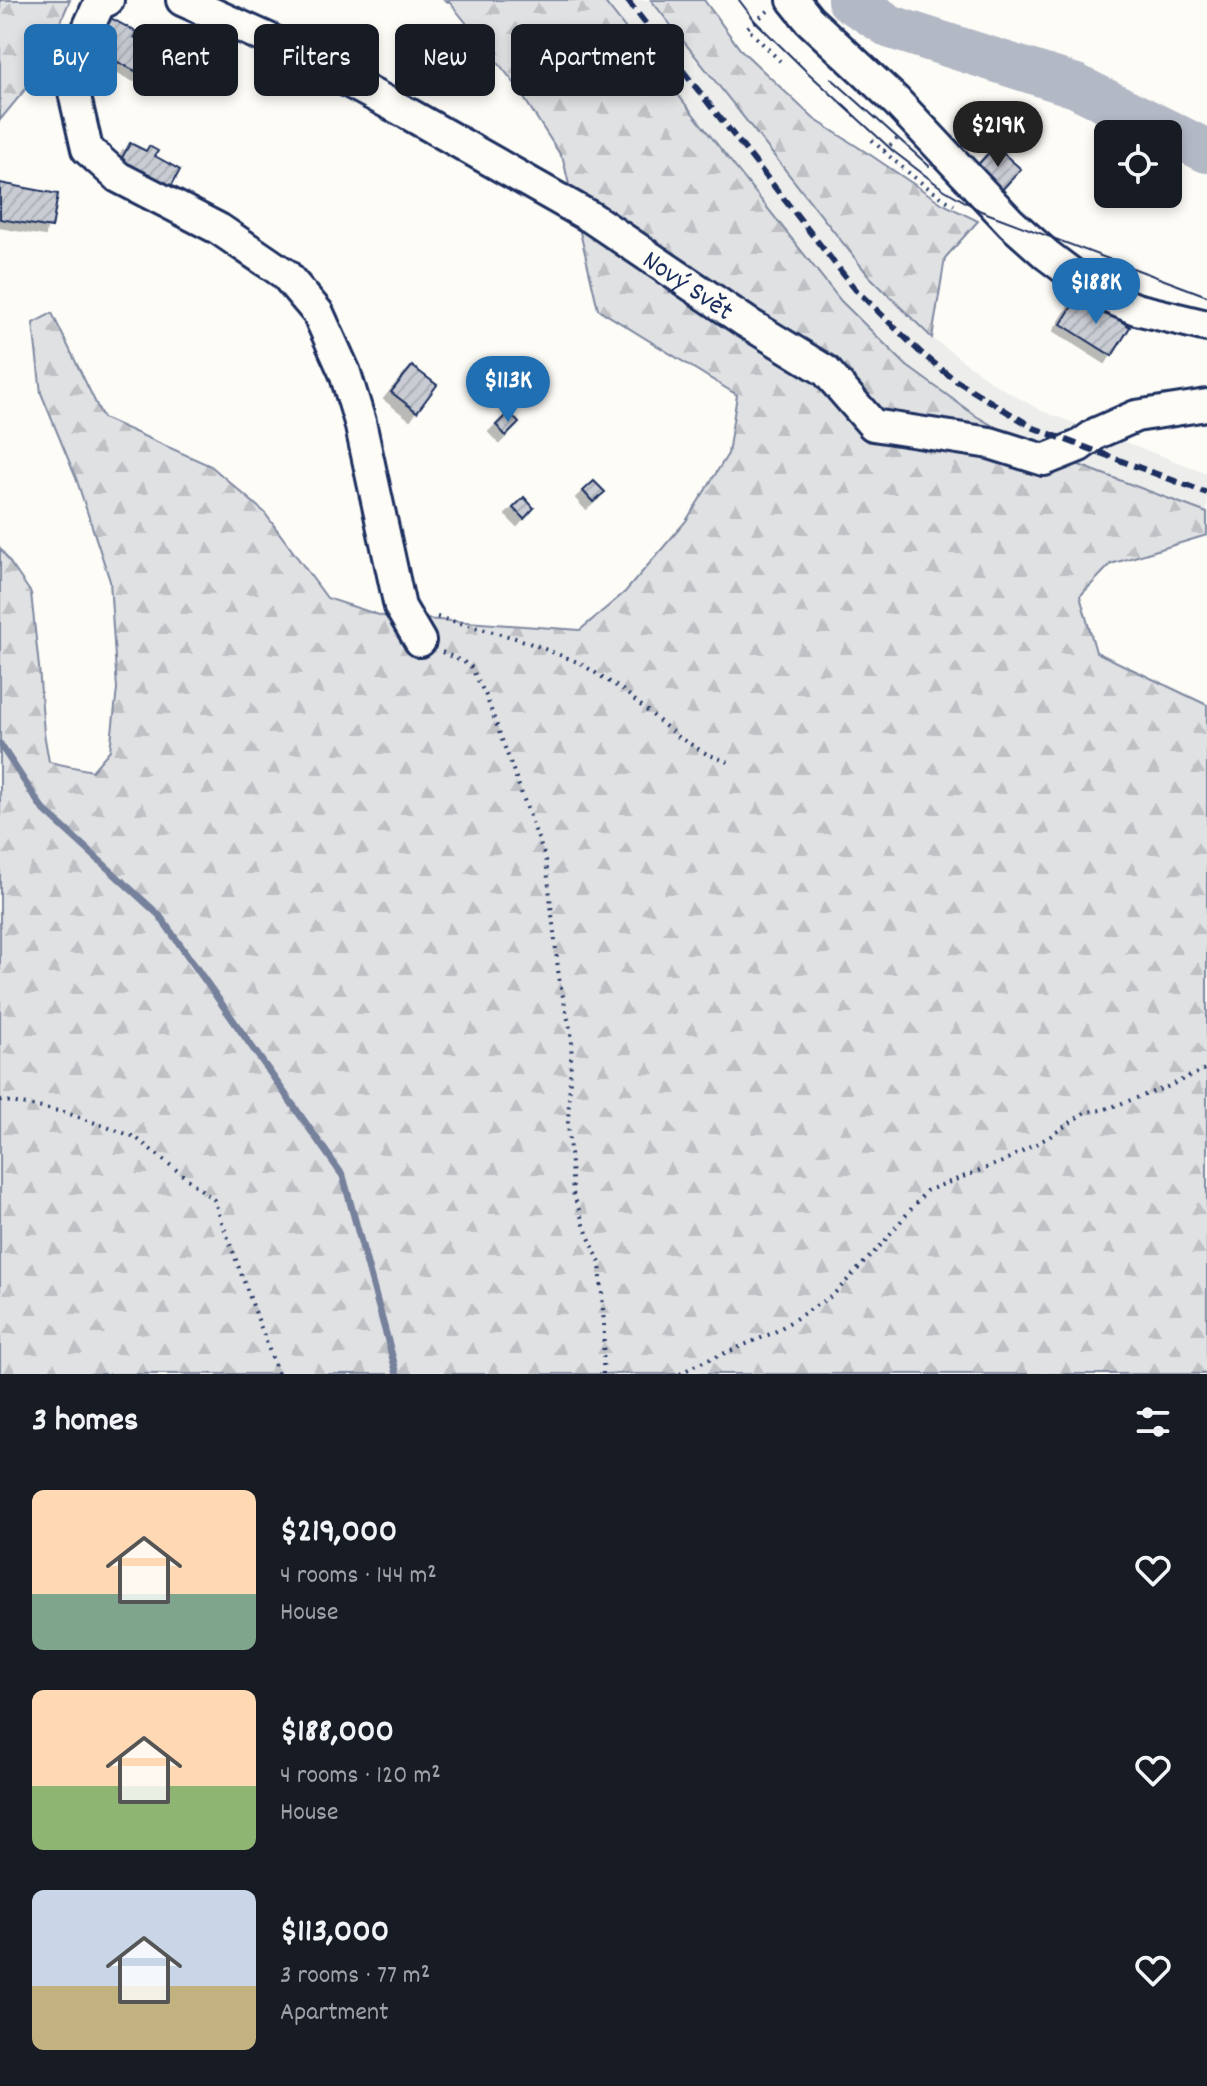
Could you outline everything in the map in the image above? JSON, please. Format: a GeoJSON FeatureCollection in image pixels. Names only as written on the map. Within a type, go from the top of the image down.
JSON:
{"type":"FeatureCollection","features":[{"type":"Feature","properties":{"kind":"lane"},"geometry":{"type":"LineString","coordinates":[[108,0],[99,4],[86,33],[73,88],[87,149],[118,177],[219,229],[285,274],[318,313],[345,373],[360,422],[400,607],[420,641]]}},
{"type":"Feature","properties":{"kind":"lane","name":"Nový Svět"},"geometry":{"type":"LineString","coordinates":[[182,0],[285,47],[592,218],[746,322],[826,371],[873,425],[990,443],[1044,460],[1079,446],[1097,433],[1136,416],[1207,405]]}},
{"type":"Feature","properties":{"kind":"lane"},"geometry":{"type":"LineString","coordinates":[[782,4],[809,20],[896,101],[1001,213],[1047,255],[1096,292],[1123,304],[1207,326]]}},
{"type":"Feature","properties":{"kind":"path"},"geometry":{"type":"LineString","coordinates":[[780,61],[747,28],[782,4]]}},
{"type":"Feature","properties":{"kind":"path"},"geometry":{"type":"LineString","coordinates":[[400,607],[519,639],[580,663],[624,691],[678,737],[707,754],[734,764]]}},
{"type":"Feature","properties":{"kind":"path"},"geometry":{"type":"LineString","coordinates":[[420,641],[470,665],[486,696],[546,860],[559,978],[572,1038],[568,1123],[573,1193],[600,1263],[603,1374]]}},
{"type":"Feature","properties":{"kind":"path"},"geometry":{"type":"LineString","coordinates":[[680,1374],[773,1333],[833,1295],[881,1245],[926,1191],[1002,1162],[1049,1137],[1086,1112],[1103,1110],[1167,1087],[1207,1068]]}},
{"type":"Feature","properties":{"kind":"path"},"geometry":{"type":"LineString","coordinates":[[0,1100],[64,1112],[135,1137],[214,1200],[278,1374]]}},
{"type":"Feature","properties":{"kind":"shaded area"},"geometry":{"type":"Polygon","coordinates":[[[603,0],[651,0],[670,24],[622,24],[603,0]]]}},
{"type":"Feature","properties":{"kind":"shaded area"},"geometry":{"type":"Polygon","coordinates":[[[684,42],[869,276],[932,338],[996,385],[1042,411],[1207,473],[1207,513],[1026,445],[976,416],[907,366],[841,301],[679,96],[684,96],[684,42]]]}},
{"type":"Feature","properties":{"kind":"green space"},"geometry":{"type":"Polygon","coordinates":[[[0,0],[70,0],[60,24],[24,24],[24,91],[0,120],[0,0]]]}},
{"type":"Feature","properties":{"kind":"green space"},"geometry":{"type":"Polygon","coordinates":[[[445,0],[603,0],[622,24],[511,24],[511,79],[495,59],[495,24],[467,24],[445,0]]]}},
{"type":"Feature","properties":{"kind":"green space"},"geometry":{"type":"Polygon","coordinates":[[[651,0],[704,0],[740,49],[814,119],[943,204],[978,221],[945,258],[932,338],[869,276],[684,42],[684,24],[670,24],[651,0]]]}},
{"type":"Feature","properties":{"kind":"green space"},"geometry":{"type":"Polygon","coordinates":[[[523,96],[679,96],[841,301],[907,366],[976,416],[1026,445],[1207,513],[1207,535],[1111,564],[1080,596],[1096,652],[1207,705],[1207,1374],[0,1374],[0,548],[31,593],[49,762],[92,771],[110,750],[117,689],[110,581],[76,478],[41,393],[33,323],[52,313],[103,418],[211,466],[264,512],[327,598],[382,616],[580,630],[625,592],[686,521],[728,454],[737,395],[598,309],[563,159],[523,96]]]}},
{"type":"Feature","properties":{"kind":"building"},"geometry":{"type":"Polygon","coordinates":[[[109,17],[133,30],[133,70],[117,62],[117,24],[105,24],[109,17]]]}},
{"type":"Feature","properties":{"kind":"building"},"geometry":{"type":"Polygon","coordinates":[[[130,143],[146,151],[149,146],[158,151],[155,156],[180,170],[167,194],[117,167],[130,143]]]}},
{"type":"Feature","properties":{"kind":"building"},"geometry":{"type":"Polygon","coordinates":[[[995,146],[1021,169],[1000,192],[974,169],[995,146]]]}},
{"type":"Feature","properties":{"kind":"building"},"geometry":{"type":"Polygon","coordinates":[[[0,183],[58,194],[52,228],[0,219],[0,183]]]}},
{"type":"Feature","properties":{"kind":"building"},"geometry":{"type":"Polygon","coordinates":[[[1079,295],[1130,327],[1112,356],[1061,324],[1079,295]]]}},
{"type":"Feature","properties":{"kind":"building"},"geometry":{"type":"Polygon","coordinates":[[[412,366],[437,385],[417,412],[391,392],[412,366]]]}},
{"type":"Feature","properties":{"kind":"building"},"geometry":{"type":"Polygon","coordinates":[[[509,412],[519,423],[506,436],[496,425],[509,412]]]}},
{"type":"Feature","properties":{"kind":"building"},"geometry":{"type":"Polygon","coordinates":[[[594,481],[605,492],[593,502],[583,491],[594,481]]]}},
{"type":"Feature","properties":{"kind":"building"},"geometry":{"type":"Polygon","coordinates":[[[524,497],[534,508],[524,519],[513,508],[524,497]]]}},
{"type":"Feature","properties":{"kind":"waterway"},"geometry":{"type":"LineString","coordinates":[[849,0],[891,27],[1076,86],[1207,151]]}},
{"type":"Feature","properties":{"kind":"waterway"},"geometry":{"type":"LineString","coordinates":[[0,744],[42,808],[159,915],[343,1176],[397,1374]]}},
{"type":"Feature","properties":{"kind":"tram line"},"geometry":{"type":"LineString","coordinates":[[739,0],[755,21],[804,69],[893,151],[943,189],[981,211],[1207,296]]}},
{"type":"Feature","properties":{"kind":"tram line"},"geometry":{"type":"LineString","coordinates":[[831,78],[929,166]]}},
{"type":"Feature","properties":{"kind":"railway"},"geometry":{"type":"LineString","coordinates":[[627,0],[855,289],[920,352],[955,380],[1034,428],[1207,493]]}}]}
